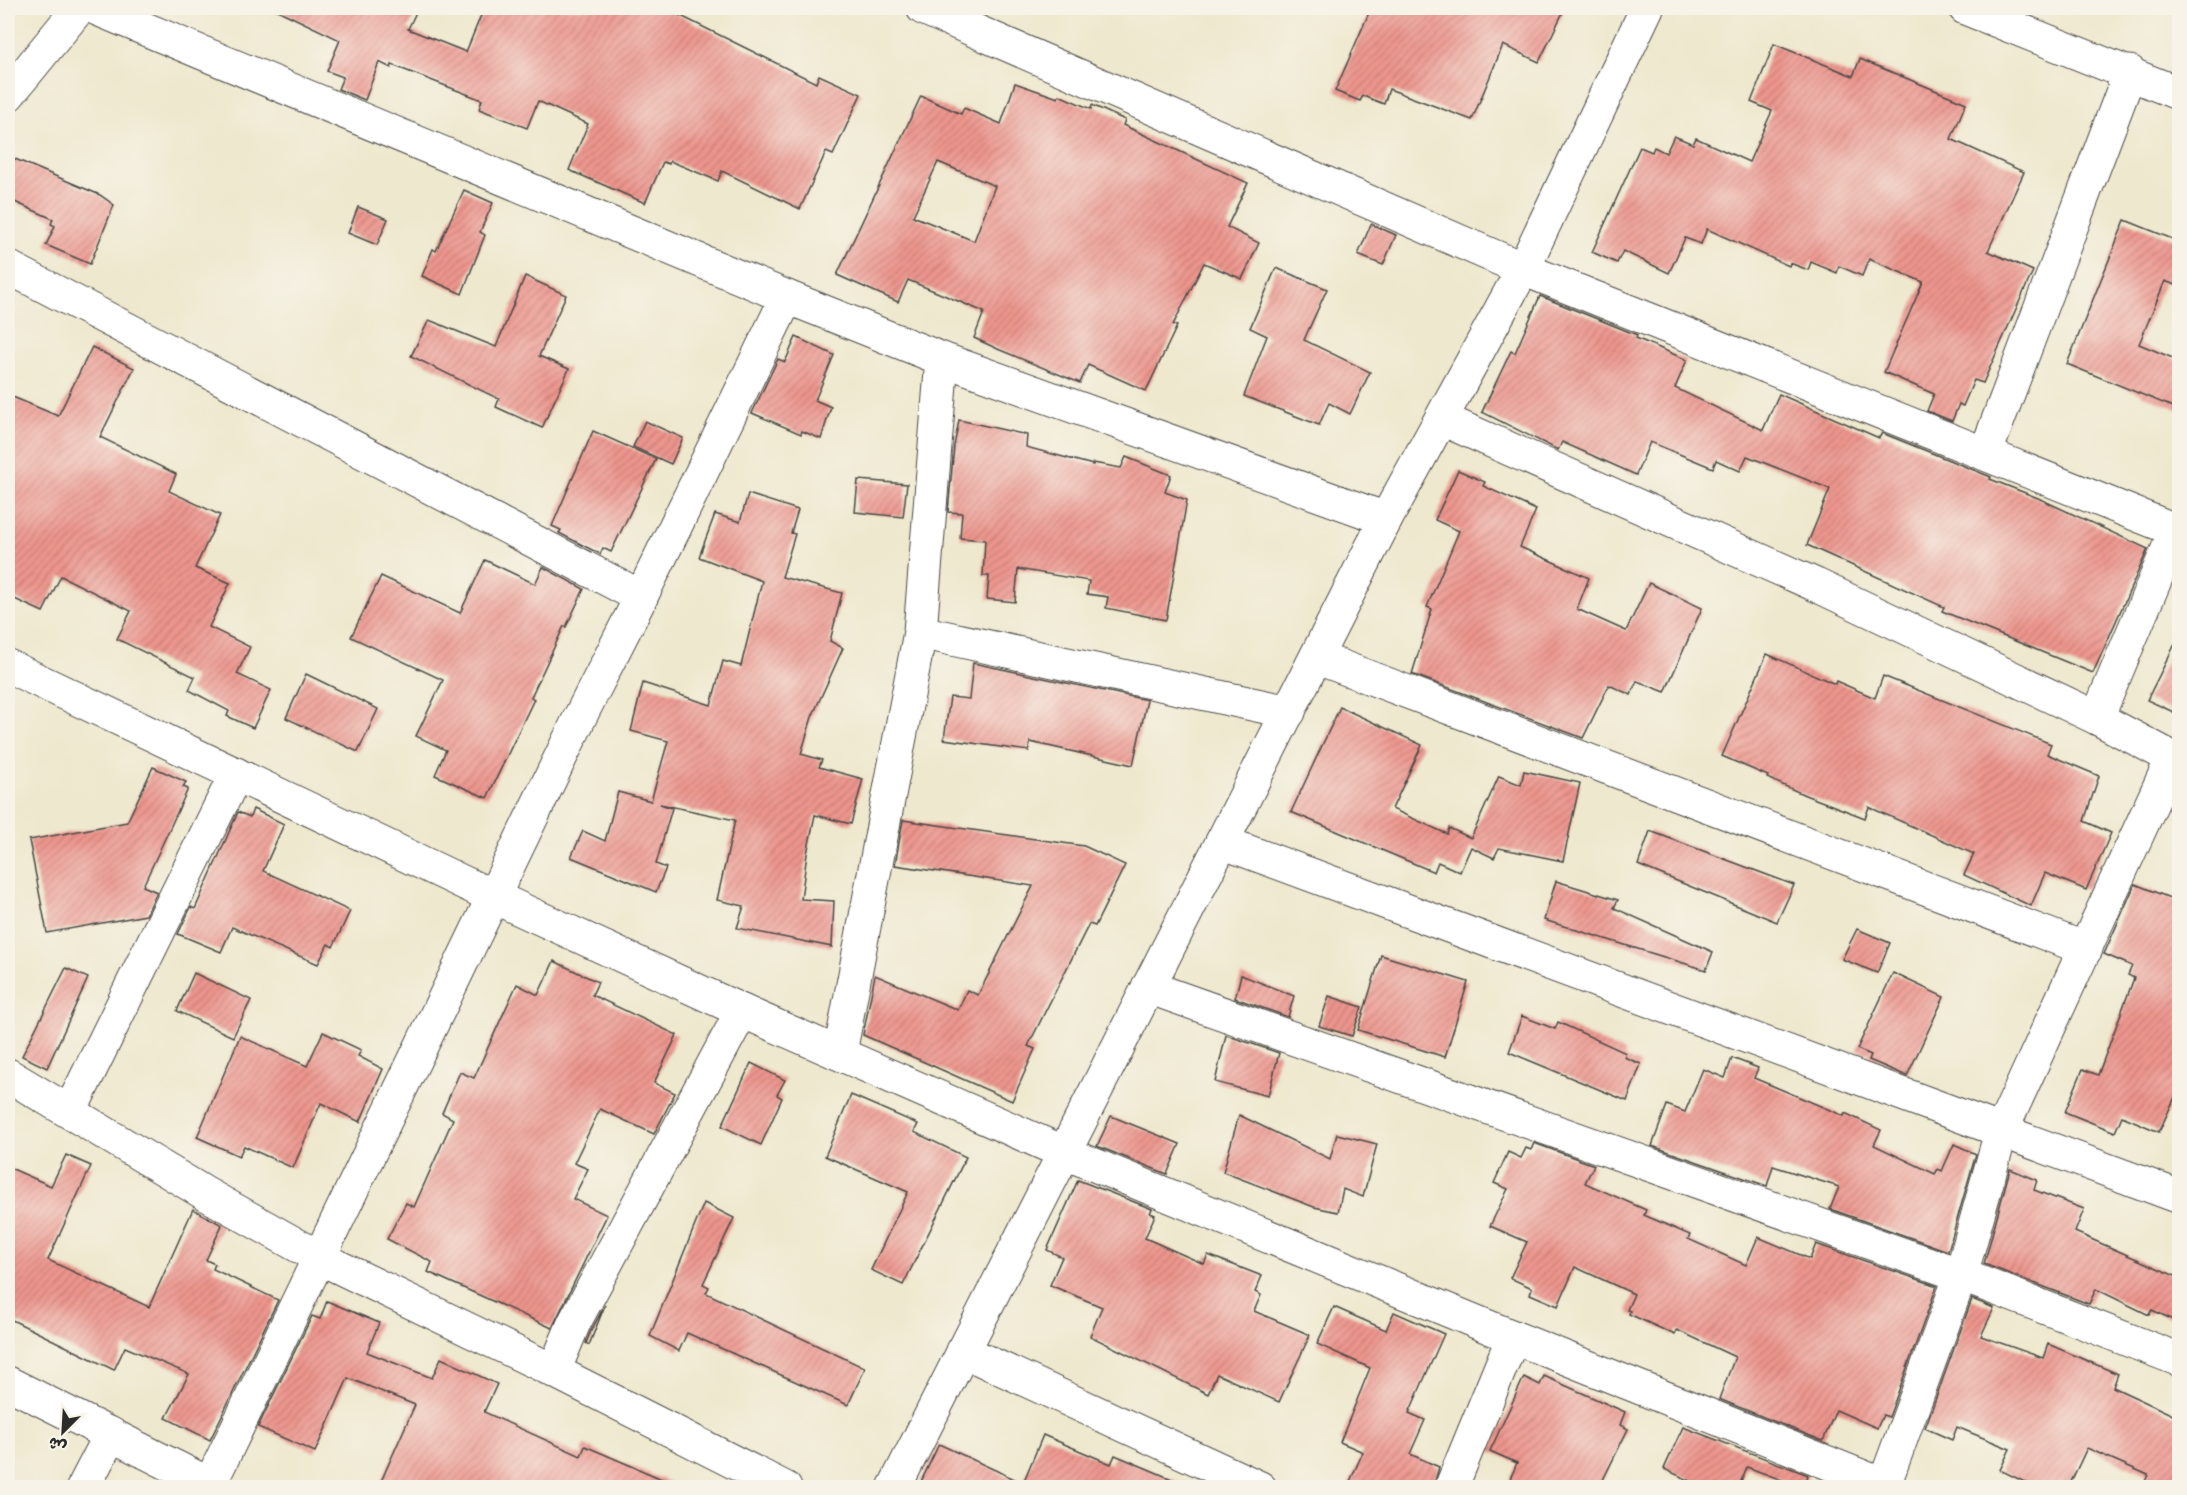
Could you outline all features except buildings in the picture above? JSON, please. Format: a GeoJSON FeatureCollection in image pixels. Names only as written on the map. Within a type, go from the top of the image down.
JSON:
{"type":"FeatureCollection","features":[{"type":"Feature","properties":{"kind":"street"},"geometry":{"type":"LineString","coordinates":[[8,95],[78,8]]}},
{"type":"Feature","properties":{"kind":"street"},"geometry":{"type":"LineString","coordinates":[[95,8],[787,297],[942,358],[1386,519]]}},
{"type":"Feature","properties":{"kind":"street"},"geometry":{"type":"LineString","coordinates":[[923,8],[1523,269],[1986,452],[2178,531],[2097,718]]}},
{"type":"Feature","properties":{"kind":"street"},"geometry":{"type":"LineString","coordinates":[[894,1488],[1063,1152],[1288,712],[1318,658],[1386,519],[1523,269],[1647,8]]}},
{"type":"Feature","properties":{"kind":"street"},"geometry":{"type":"LineString","coordinates":[[1973,9],[2180,94]]}},
{"type":"Feature","properties":{"kind":"street"},"geometry":{"type":"LineString","coordinates":[[1986,452],[2130,72]]}},
{"type":"Feature","properties":{"kind":"street"},"geometry":{"type":"LineString","coordinates":[[8,267],[641,597]]}},
{"type":"Feature","properties":{"kind":"street"},"geometry":{"type":"LineString","coordinates":[[8,1383],[213,1486],[580,717],[787,297]]}},
{"type":"Feature","properties":{"kind":"street"},"geometry":{"type":"LineString","coordinates":[[840,1053],[920,632],[942,358]]}},
{"type":"Feature","properties":{"kind":"street"},"geometry":{"type":"LineString","coordinates":[[8,666],[494,897],[742,1011],[1063,1152],[1886,1487],[1962,1275],[2001,1132],[2176,760],[2097,718],[1816,585],[1442,419]]}},
{"type":"Feature","properties":{"kind":"street"},"geometry":{"type":"LineString","coordinates":[[920,632],[1288,712]]}},
{"type":"Feature","properties":{"kind":"street"},"geometry":{"type":"LineString","coordinates":[[1318,658],[2086,949]]}},
{"type":"Feature","properties":{"kind":"street"},"geometry":{"type":"LineString","coordinates":[[70,1111],[236,774]]}},
{"type":"Feature","properties":{"kind":"street"},"geometry":{"type":"LineString","coordinates":[[1222,842],[2180,1197]]}},
{"type":"Feature","properties":{"kind":"street"},"geometry":{"type":"LineString","coordinates":[[1148,987],[1962,1275],[2180,1360]]}},
{"type":"Feature","properties":{"kind":"street"},"geometry":{"type":"LineString","coordinates":[[554,1371],[574,1323],[742,1011]]}},
{"type":"Feature","properties":{"kind":"street"},"geometry":{"type":"LineString","coordinates":[[8,1075],[206,1194],[320,1258],[554,1371],[785,1488]]}},
{"type":"Feature","properties":{"kind":"street"},"geometry":{"type":"LineString","coordinates":[[1451,1488],[1513,1337]]}},
{"type":"Feature","properties":{"kind":"street"},"geometry":{"type":"LineString","coordinates":[[963,1351],[1260,1488]]}},
{"type":"Feature","properties":{"kind":"street"},"geometry":{"type":"LineString","coordinates":[[83,1488],[111,1434]]}}]}
